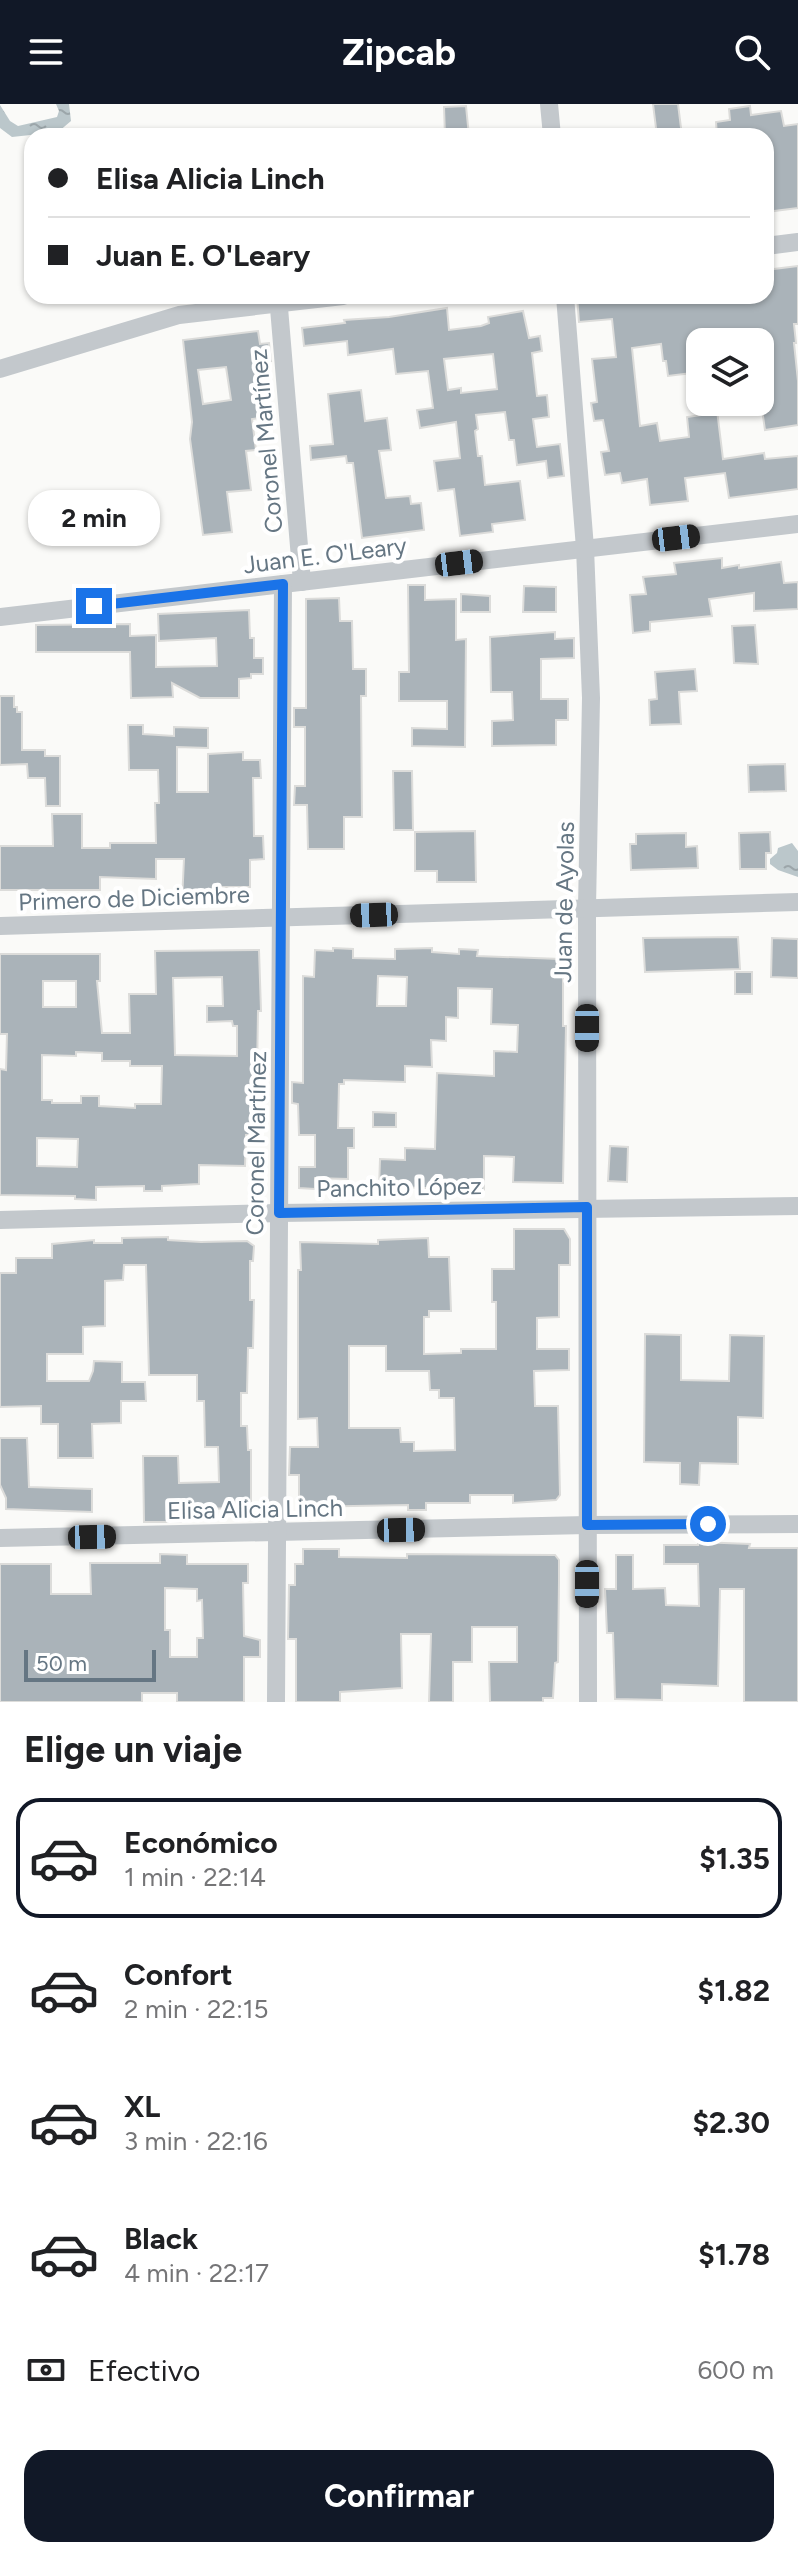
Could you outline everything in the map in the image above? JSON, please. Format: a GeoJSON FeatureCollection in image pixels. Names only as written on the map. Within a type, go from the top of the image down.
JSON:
{"type":"FeatureCollection","features":[{"type":"Feature","properties":{"kind":"street"},"geometry":{"type":"LineString","coordinates":[[549,104],[551,128]]}},
{"type":"Feature","properties":{"kind":"street"},"geometry":{"type":"LineString","coordinates":[[774,245],[798,242]]}},
{"type":"Feature","properties":{"kind":"street"},"geometry":{"type":"LineString","coordinates":[[0,369],[179,315],[252,304]]}},
{"type":"Feature","properties":{"kind":"street","name":"Coronel Martínez"},"geometry":{"type":"LineString","coordinates":[[276,1702],[283,918],[292,583],[278,304]]}},
{"type":"Feature","properties":{"kind":"street","name":"Juan de Ayolas"},"geometry":{"type":"LineString","coordinates":[[566,304],[585,548],[591,698],[587,908],[588,1702]]}},
{"type":"Feature","properties":{"kind":"street","name":"Juan E. O'Leary"},"geometry":{"type":"LineString","coordinates":[[0,617],[798,524]]}},
{"type":"Feature","properties":{"kind":"street","name":"Primero de Diciembre"},"geometry":{"type":"LineString","coordinates":[[0,926],[798,902]]}},
{"type":"Feature","properties":{"kind":"street","name":"Panchito López"},"geometry":{"type":"LineString","coordinates":[[0,1220],[587,1207],[798,1206]]}},
{"type":"Feature","properties":{"kind":"street","name":"Elisa Alicia Linch"},"geometry":{"type":"LineString","coordinates":[[0,1538],[587,1525],[798,1524]]}},
{"type":"Feature","properties":{"kind":"water"},"geometry":{"type":"Polygon","coordinates":[[[56,104],[69,104],[71,121],[63,128],[24,128],[24,136],[12,137],[0,128],[0,105],[10,121],[18,126],[57,117],[59,111],[56,104]]]}},
{"type":"Feature","properties":{"kind":"water"},"geometry":{"type":"Polygon","coordinates":[[[792,843],[798,851],[798,877],[770,864],[778,848],[792,843]]]}},
{"type":"Feature","properties":{"kind":"building"},"geometry":{"type":"Polygon","coordinates":[[[653,104],[678,104],[681,128],[656,128],[653,104]]]}},
{"type":"Feature","properties":{"kind":"building"},"geometry":{"type":"Polygon","coordinates":[[[466,106],[468,128],[445,128],[444,107],[466,106]]]}},
{"type":"Feature","properties":{"kind":"building"},"geometry":{"type":"Polygon","coordinates":[[[750,106],[751,115],[781,111],[784,126],[798,124],[798,208],[774,211],[774,128],[716,128],[716,122],[730,120],[729,109],[750,106]]]}},
{"type":"Feature","properties":{"kind":"building"},"geometry":{"type":"Polygon","coordinates":[[[798,266],[798,324],[794,324],[794,343],[798,425],[765,430],[763,416],[774,416],[774,328],[686,328],[686,374],[668,376],[661,344],[632,348],[640,426],[657,423],[660,441],[689,437],[687,417],[718,416],[723,459],[764,453],[765,459],[798,456],[798,489],[729,498],[725,473],[685,478],[688,501],[650,505],[647,479],[622,483],[620,473],[605,475],[601,452],[609,451],[603,420],[594,421],[591,403],[597,402],[592,359],[616,357],[612,319],[579,322],[578,304],[774,304],[774,269],[798,266]]]}},
{"type":"Feature","properties":{"kind":"building"},"geometry":{"type":"Polygon","coordinates":[[[447,308],[449,330],[481,326],[489,323],[488,317],[523,311],[529,338],[540,336],[542,351],[532,353],[537,396],[547,395],[549,417],[533,419],[537,447],[560,444],[564,476],[548,478],[546,461],[517,465],[514,440],[509,440],[505,412],[476,415],[478,456],[482,456],[485,485],[520,481],[525,520],[492,524],[493,532],[460,536],[454,489],[438,491],[434,461],[460,458],[456,422],[420,428],[417,410],[433,408],[428,371],[396,374],[393,349],[348,355],[347,341],[304,346],[302,328],[345,323],[344,320],[447,308]],[[493,354],[444,359],[448,390],[461,388],[461,393],[497,389],[493,354]]]}},
{"type":"Feature","properties":{"kind":"building"},"geometry":{"type":"Polygon","coordinates":[[[258,331],[260,344],[269,343],[271,361],[265,361],[268,388],[257,390],[260,418],[252,419],[256,450],[246,451],[251,490],[227,492],[232,532],[203,535],[190,439],[192,422],[183,340],[258,331]],[[226,367],[198,370],[203,404],[231,400],[226,367]]]}},
{"type":"Feature","properties":{"kind":"building"},"geometry":{"type":"Polygon","coordinates":[[[361,390],[365,421],[387,418],[391,450],[379,451],[386,498],[410,496],[411,504],[421,503],[424,530],[362,538],[353,463],[347,463],[346,456],[311,460],[310,446],[333,444],[328,394],[361,390]]]}},
{"type":"Feature","properties":{"kind":"building"},"geometry":{"type":"Polygon","coordinates":[[[722,558],[722,568],[781,562],[784,583],[798,582],[798,609],[754,611],[754,593],[709,599],[712,616],[650,622],[650,631],[633,633],[630,595],[646,594],[643,577],[676,574],[674,563],[722,558]]]}},
{"type":"Feature","properties":{"kind":"building"},"geometry":{"type":"Polygon","coordinates":[[[408,585],[425,585],[425,600],[456,599],[456,640],[466,639],[465,747],[412,746],[412,728],[447,729],[447,701],[399,701],[399,672],[409,672],[408,585]]]}},
{"type":"Feature","properties":{"kind":"building"},"geometry":{"type":"Polygon","coordinates":[[[524,586],[556,587],[556,612],[523,612],[524,586]]]}},
{"type":"Feature","properties":{"kind":"building"},"geometry":{"type":"Polygon","coordinates":[[[461,594],[490,596],[490,612],[461,612],[461,594]]]}},
{"type":"Feature","properties":{"kind":"building"},"geometry":{"type":"Polygon","coordinates":[[[339,598],[340,621],[352,621],[353,669],[366,669],[366,696],[361,696],[362,817],[344,817],[344,849],[308,849],[307,805],[294,805],[295,786],[305,786],[305,727],[294,727],[294,708],[306,708],[306,599],[339,598]]]}},
{"type":"Feature","properties":{"kind":"building"},"geometry":{"type":"Polygon","coordinates":[[[249,610],[254,658],[263,658],[263,674],[251,674],[251,678],[239,679],[239,698],[200,698],[172,683],[173,697],[131,698],[130,652],[36,652],[36,625],[130,624],[130,636],[156,635],[156,667],[217,666],[216,638],[159,641],[158,614],[249,610]]]}},
{"type":"Feature","properties":{"kind":"building"},"geometry":{"type":"Polygon","coordinates":[[[755,625],[758,664],[734,663],[732,626],[755,625]]]}},
{"type":"Feature","properties":{"kind":"building"},"geometry":{"type":"Polygon","coordinates":[[[555,632],[555,639],[574,638],[574,658],[541,659],[541,699],[568,699],[568,720],[556,720],[556,745],[492,746],[492,721],[513,720],[512,692],[491,692],[490,637],[555,632]]]}},
{"type":"Feature","properties":{"kind":"building"},"geometry":{"type":"Polygon","coordinates":[[[695,669],[697,691],[679,692],[681,724],[650,725],[649,700],[657,699],[655,672],[695,669]]]}},
{"type":"Feature","properties":{"kind":"building"},"geometry":{"type":"Polygon","coordinates":[[[0,696],[14,696],[14,707],[17,707],[17,712],[22,712],[22,750],[45,750],[45,756],[60,756],[60,806],[46,806],[45,778],[28,778],[27,764],[0,765],[0,696]]]}},
{"type":"Feature","properties":{"kind":"building"},"geometry":{"type":"Polygon","coordinates":[[[128,725],[143,725],[143,734],[174,736],[174,727],[208,728],[208,748],[177,747],[177,792],[208,792],[208,754],[243,752],[243,760],[260,760],[261,778],[253,778],[254,836],[263,836],[264,859],[250,860],[250,887],[222,887],[216,901],[182,901],[184,859],[156,859],[156,879],[100,877],[100,890],[0,890],[0,846],[53,846],[52,814],[82,814],[82,848],[110,848],[110,843],[156,843],[158,770],[129,770],[128,725]]]}},
{"type":"Feature","properties":{"kind":"building"},"geometry":{"type":"Polygon","coordinates":[[[785,764],[786,791],[749,792],[748,765],[785,764]]]}},
{"type":"Feature","properties":{"kind":"building"},"geometry":{"type":"Polygon","coordinates":[[[393,771],[412,771],[413,830],[394,830],[393,771]]]}},
{"type":"Feature","properties":{"kind":"building"},"geometry":{"type":"Polygon","coordinates":[[[475,831],[476,882],[437,882],[437,871],[415,871],[415,832],[475,831]]]}},
{"type":"Feature","properties":{"kind":"building"},"geometry":{"type":"Polygon","coordinates":[[[770,832],[771,853],[766,853],[766,869],[740,869],[739,833],[770,832]]]}},
{"type":"Feature","properties":{"kind":"building"},"geometry":{"type":"Polygon","coordinates":[[[686,833],[686,847],[697,846],[698,868],[631,870],[630,844],[636,844],[636,834],[686,833]]]}},
{"type":"Feature","properties":{"kind":"building"},"geometry":{"type":"Polygon","coordinates":[[[738,937],[740,969],[645,972],[643,938],[738,937]]]}},
{"type":"Feature","properties":{"kind":"building"},"geometry":{"type":"Polygon","coordinates":[[[772,938],[798,939],[798,978],[771,977],[772,938]]]}},
{"type":"Feature","properties":{"kind":"building"},"geometry":{"type":"Polygon","coordinates":[[[333,948],[353,949],[353,958],[395,959],[395,949],[432,948],[432,952],[459,954],[459,949],[478,950],[477,956],[560,959],[559,971],[563,972],[563,1026],[566,1026],[563,1183],[513,1182],[514,1157],[484,1156],[484,1190],[379,1189],[380,1159],[405,1160],[405,1148],[435,1149],[437,1073],[494,1076],[494,1051],[517,1052],[518,1025],[491,1024],[492,989],[458,988],[458,1018],[446,1017],[446,1041],[431,1040],[432,1067],[405,1066],[405,1082],[344,1080],[344,1084],[339,1084],[338,1128],[354,1128],[354,1148],[348,1148],[348,1179],[315,1178],[315,1189],[299,1188],[299,1167],[315,1167],[315,1135],[299,1135],[298,1104],[292,1103],[292,1082],[303,1083],[303,976],[314,977],[315,950],[333,951],[333,948]],[[378,976],[377,1006],[406,1006],[407,977],[378,976]]]}},
{"type":"Feature","properties":{"kind":"building"},"geometry":{"type":"Polygon","coordinates":[[[259,950],[261,1011],[258,1011],[256,1135],[246,1135],[245,1166],[199,1165],[199,1184],[162,1186],[162,1191],[144,1191],[144,1186],[96,1187],[96,1200],[75,1199],[75,1196],[0,1195],[0,1069],[6,1070],[7,1034],[0,1034],[0,954],[100,954],[100,981],[97,981],[102,1033],[130,1033],[129,994],[156,994],[155,951],[259,950]],[[222,977],[173,978],[175,1055],[237,1056],[237,1026],[233,1026],[232,1021],[207,1022],[207,1006],[223,1006],[222,977]],[[43,981],[43,1007],[76,1007],[76,981],[43,981]],[[76,1052],[76,1056],[42,1055],[42,1100],[81,1103],[81,1096],[99,1096],[99,1106],[135,1108],[135,1104],[161,1104],[162,1066],[130,1066],[130,1061],[102,1061],[102,1053],[76,1052]],[[37,1138],[37,1166],[77,1167],[78,1139],[37,1138]]]}},
{"type":"Feature","properties":{"kind":"building"},"geometry":{"type":"Polygon","coordinates":[[[735,972],[752,972],[752,994],[735,994],[735,972]]]}},
{"type":"Feature","properties":{"kind":"building"},"geometry":{"type":"Polygon","coordinates":[[[373,1112],[396,1113],[396,1127],[373,1127],[373,1112]]]}},
{"type":"Feature","properties":{"kind":"building"},"geometry":{"type":"Polygon","coordinates":[[[610,1146],[628,1147],[627,1182],[608,1181],[610,1146]]]}},
{"type":"Feature","properties":{"kind":"building"},"geometry":{"type":"Polygon","coordinates":[[[514,1229],[564,1229],[570,1239],[570,1265],[559,1265],[559,1317],[537,1318],[537,1349],[569,1349],[569,1370],[534,1371],[535,1406],[558,1406],[560,1495],[556,1500],[513,1503],[513,1495],[470,1495],[470,1503],[426,1503],[426,1510],[408,1510],[408,1505],[299,1507],[299,1475],[289,1475],[290,1447],[318,1447],[317,1418],[298,1419],[300,1242],[378,1244],[378,1240],[428,1238],[429,1257],[449,1257],[451,1311],[429,1311],[429,1317],[424,1317],[424,1354],[461,1353],[461,1349],[496,1349],[492,1269],[514,1269],[514,1229]],[[349,1346],[349,1428],[400,1428],[401,1442],[414,1442],[414,1451],[455,1450],[454,1398],[439,1398],[439,1390],[430,1390],[429,1371],[386,1371],[386,1346],[349,1346]]]}},
{"type":"Feature","properties":{"kind":"building"},"geometry":{"type":"Polygon","coordinates":[[[168,1237],[168,1240],[201,1242],[247,1241],[254,1246],[253,1261],[250,1261],[250,1300],[254,1300],[253,1348],[248,1348],[247,1393],[241,1393],[241,1426],[247,1426],[248,1450],[251,1450],[251,1508],[192,1509],[192,1514],[181,1515],[181,1522],[144,1522],[143,1456],[178,1456],[179,1483],[219,1482],[218,1447],[205,1447],[204,1401],[197,1401],[197,1375],[149,1375],[146,1265],[124,1265],[123,1280],[105,1281],[105,1326],[83,1327],[83,1354],[47,1354],[47,1381],[89,1381],[94,1361],[122,1362],[122,1382],[145,1382],[146,1401],[121,1401],[121,1423],[92,1424],[93,1458],[58,1458],[58,1424],[41,1424],[41,1406],[0,1407],[0,1273],[16,1273],[16,1258],[52,1258],[52,1244],[94,1240],[94,1243],[122,1243],[122,1238],[168,1237]]]}},
{"type":"Feature","properties":{"kind":"building"},"geometry":{"type":"Polygon","coordinates":[[[645,1334],[681,1335],[681,1380],[729,1381],[730,1335],[764,1336],[763,1418],[738,1417],[738,1464],[700,1463],[699,1485],[680,1484],[680,1463],[644,1462],[645,1334]]]}},
{"type":"Feature","properties":{"kind":"building"},"geometry":{"type":"Polygon","coordinates":[[[0,1438],[27,1438],[29,1487],[92,1489],[92,1512],[6,1509],[6,1498],[0,1485],[0,1438]]]}},
{"type":"Feature","properties":{"kind":"building"},"geometry":{"type":"Polygon","coordinates":[[[698,1542],[750,1544],[749,1548],[798,1548],[798,1702],[744,1702],[744,1589],[720,1589],[718,1686],[662,1684],[662,1700],[615,1699],[613,1633],[607,1633],[605,1589],[616,1589],[616,1555],[633,1555],[633,1589],[665,1588],[666,1605],[699,1606],[698,1564],[664,1564],[664,1545],[698,1545],[698,1542]]]}},
{"type":"Feature","properties":{"kind":"building"},"geometry":{"type":"Polygon","coordinates":[[[303,1549],[339,1549],[339,1557],[555,1555],[559,1560],[558,1662],[555,1663],[553,1698],[543,1698],[543,1702],[490,1702],[489,1662],[517,1662],[517,1627],[472,1627],[472,1662],[453,1662],[453,1702],[429,1702],[431,1634],[401,1634],[402,1688],[340,1692],[340,1702],[296,1702],[296,1639],[288,1639],[289,1585],[295,1585],[295,1564],[303,1564],[303,1549]]]}},
{"type":"Feature","properties":{"kind":"building"},"geometry":{"type":"Polygon","coordinates":[[[160,1554],[187,1555],[187,1564],[248,1564],[248,1583],[243,1583],[244,1636],[260,1640],[260,1657],[244,1657],[244,1702],[177,1702],[177,1693],[142,1693],[142,1702],[0,1702],[0,1564],[51,1564],[51,1594],[91,1594],[90,1563],[160,1563],[160,1554]],[[165,1588],[165,1630],[170,1630],[170,1657],[197,1657],[197,1638],[203,1638],[202,1600],[197,1601],[197,1589],[165,1588]]]}},
{"type":"Feature","properties":{"kind":"route"},"geometry":{"type":"LineString","coordinates":[[94,606],[283,584],[279,1213],[587,1207],[587,1525],[708,1524]]}}]}
